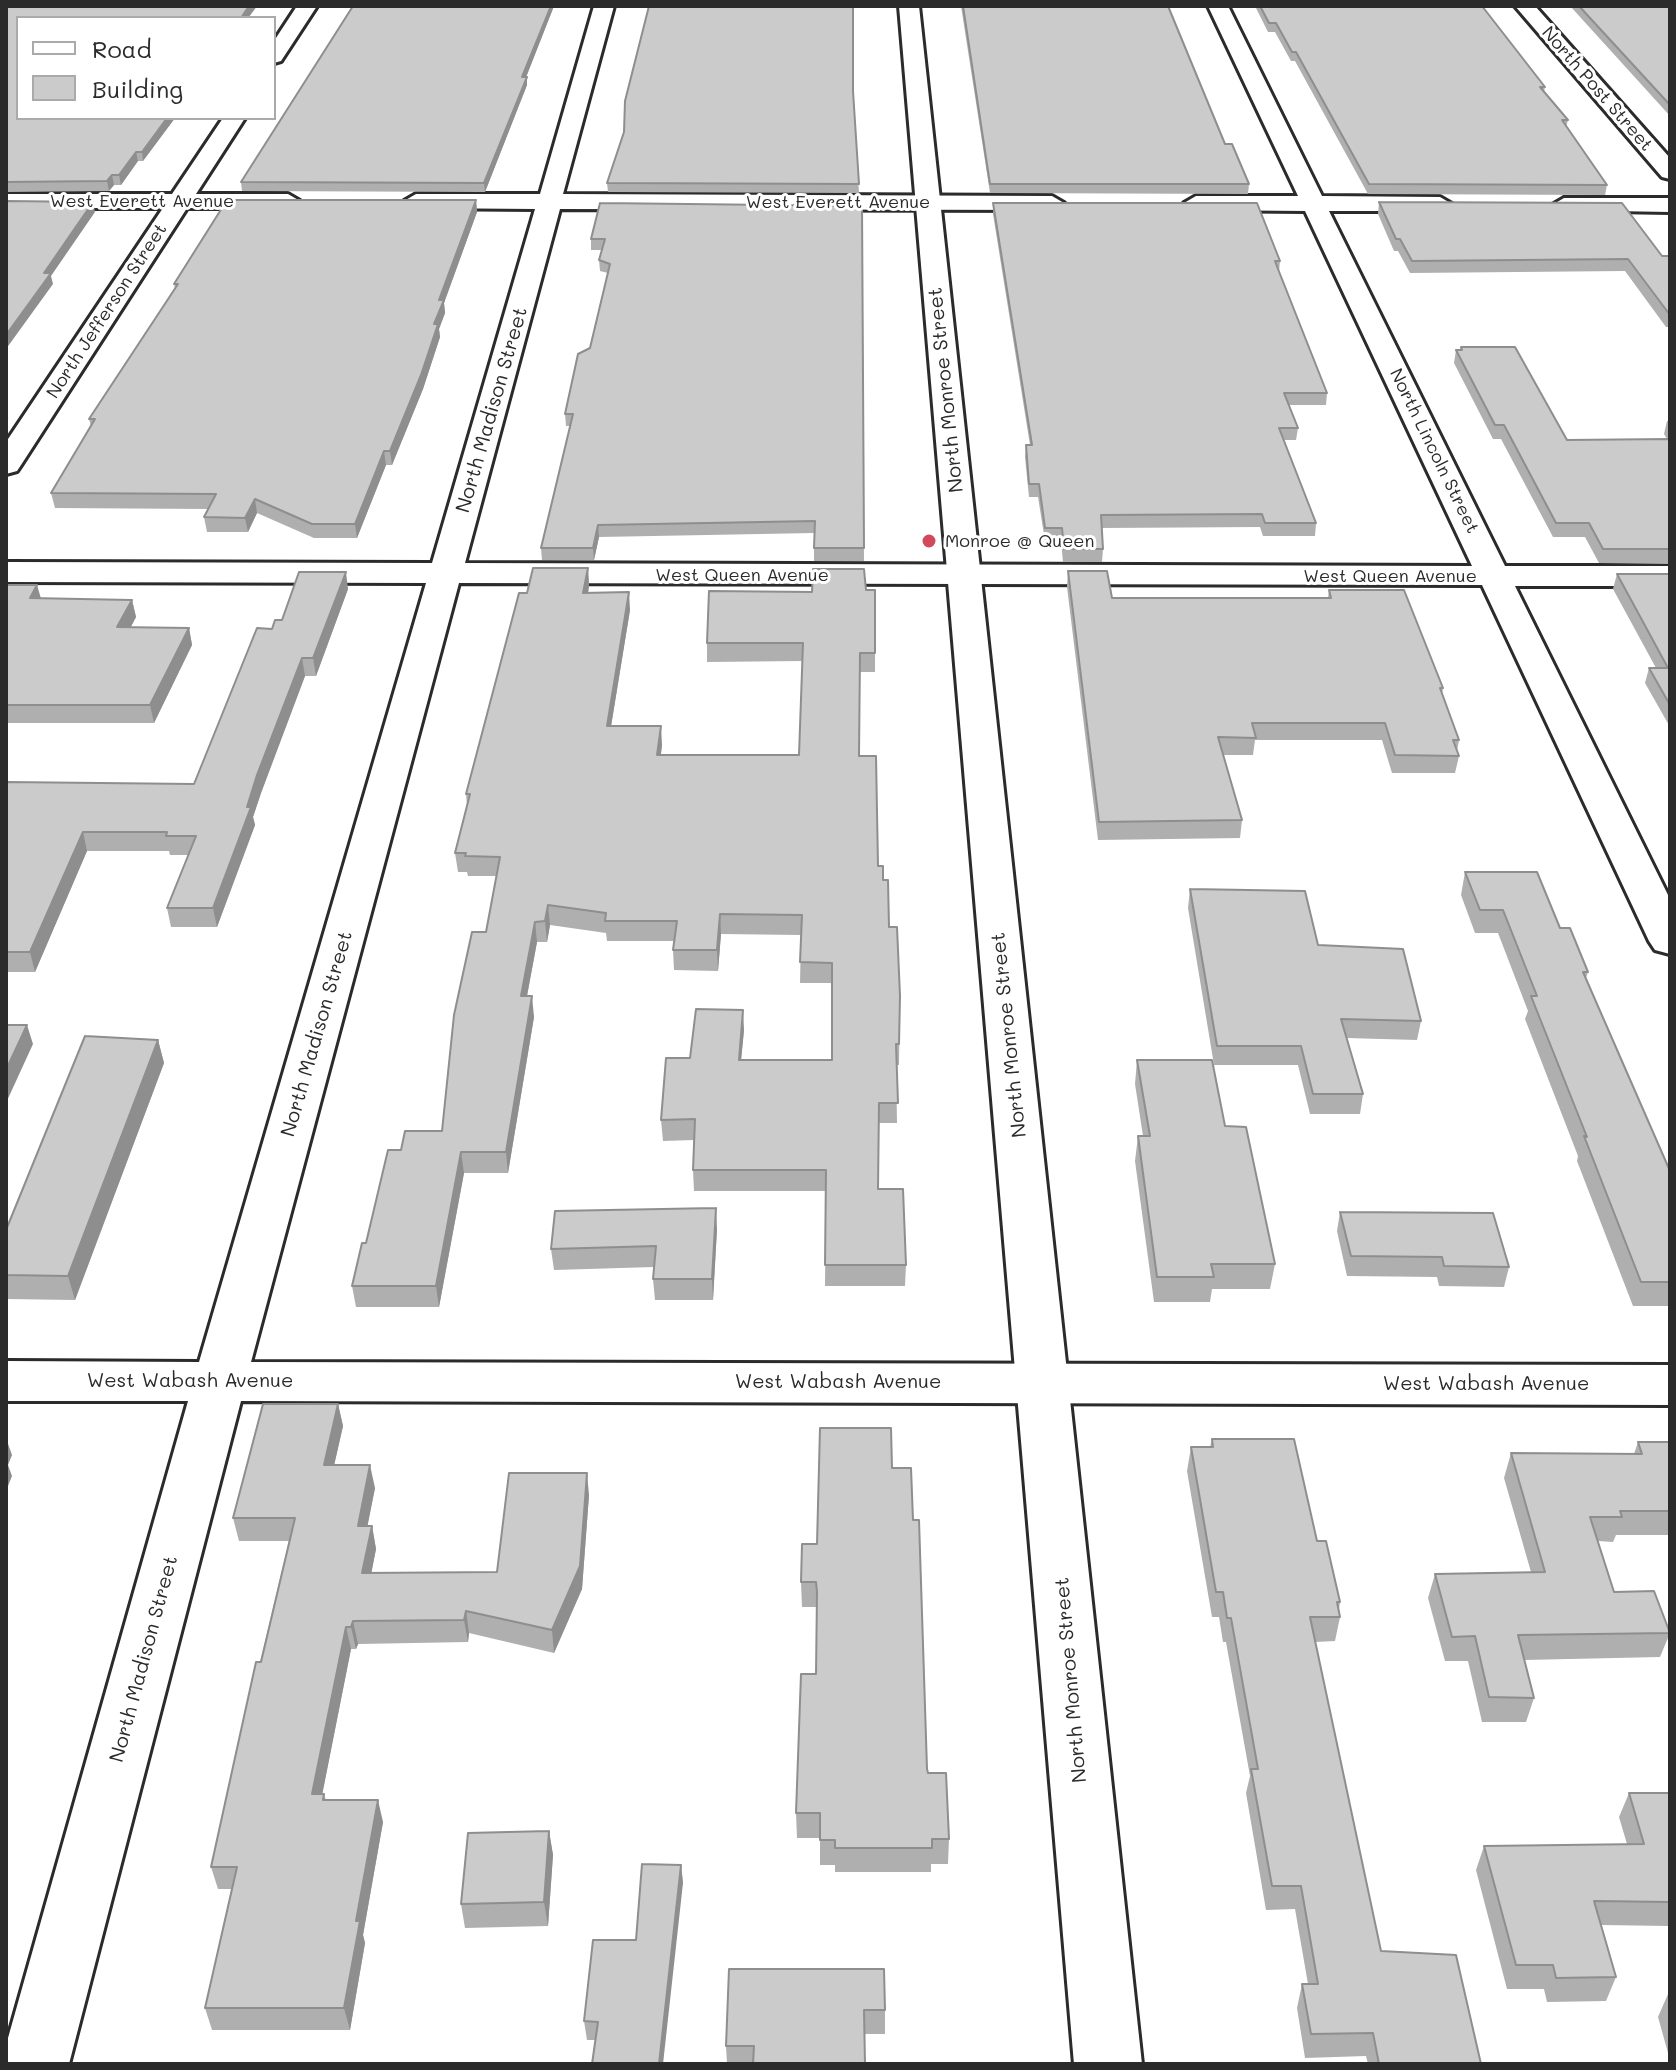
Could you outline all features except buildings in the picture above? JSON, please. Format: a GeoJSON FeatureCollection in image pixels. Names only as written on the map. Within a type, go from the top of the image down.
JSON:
{"type":"FeatureCollection","features":[{"type":"Feature","properties":{"kind":"street"},"geometry":{"type":"LineString","coordinates":[[276,54],[307,6]]}},
{"type":"Feature","properties":{"kind":"street","name":"North Madison Street"},"geometry":{"type":"LineString","coordinates":[[35,2064],[220,1381],[604,6]]}},
{"type":"Feature","properties":{"kind":"street","name":"North Monroe Street"},"geometry":{"type":"LineString","coordinates":[[909,6],[1108,2064]]}},
{"type":"Feature","properties":{"kind":"street","name":"North Lincoln Street"},"geometry":{"type":"LineString","coordinates":[[1218,6],[1670,941]]}},
{"type":"Feature","properties":{"kind":"street","name":"North Post Street"},"geometry":{"type":"LineString","coordinates":[[1525,6],[1670,172]]}},
{"type":"Feature","properties":{"kind":"street","name":"North Jefferson Street"},"geometry":{"type":"LineString","coordinates":[[6,465],[233,120]]}},
{"type":"Feature","properties":{"kind":"street","name":"West Everett Avenue"},"geometry":{"type":"LineString","coordinates":[[6,201],[313,201]]}},
{"type":"Feature","properties":{"kind":"street","name":"West Everett Avenue"},"geometry":{"type":"LineString","coordinates":[[387,201],[1074,203]]}},
{"type":"Feature","properties":{"kind":"street"},"geometry":{"type":"LineString","coordinates":[[1165,203],[1469,204]]}},
{"type":"Feature","properties":{"kind":"street"},"geometry":{"type":"LineString","coordinates":[[1546,204],[1670,205]]}},
{"type":"Feature","properties":{"kind":"street","name":"West Queen Avenue"},"geometry":{"type":"LineString","coordinates":[[6,572],[1670,576]]}},
{"type":"Feature","properties":{"kind":"street","name":"West Wabash Avenue"},"geometry":{"type":"LineString","coordinates":[[6,1381],[1670,1385]]}},
{"type":"Feature","properties":{"kind":"place","name":"Monroe @ Queen"},"geometry":{"type":"Point","coordinates":[929,541]}}]}
